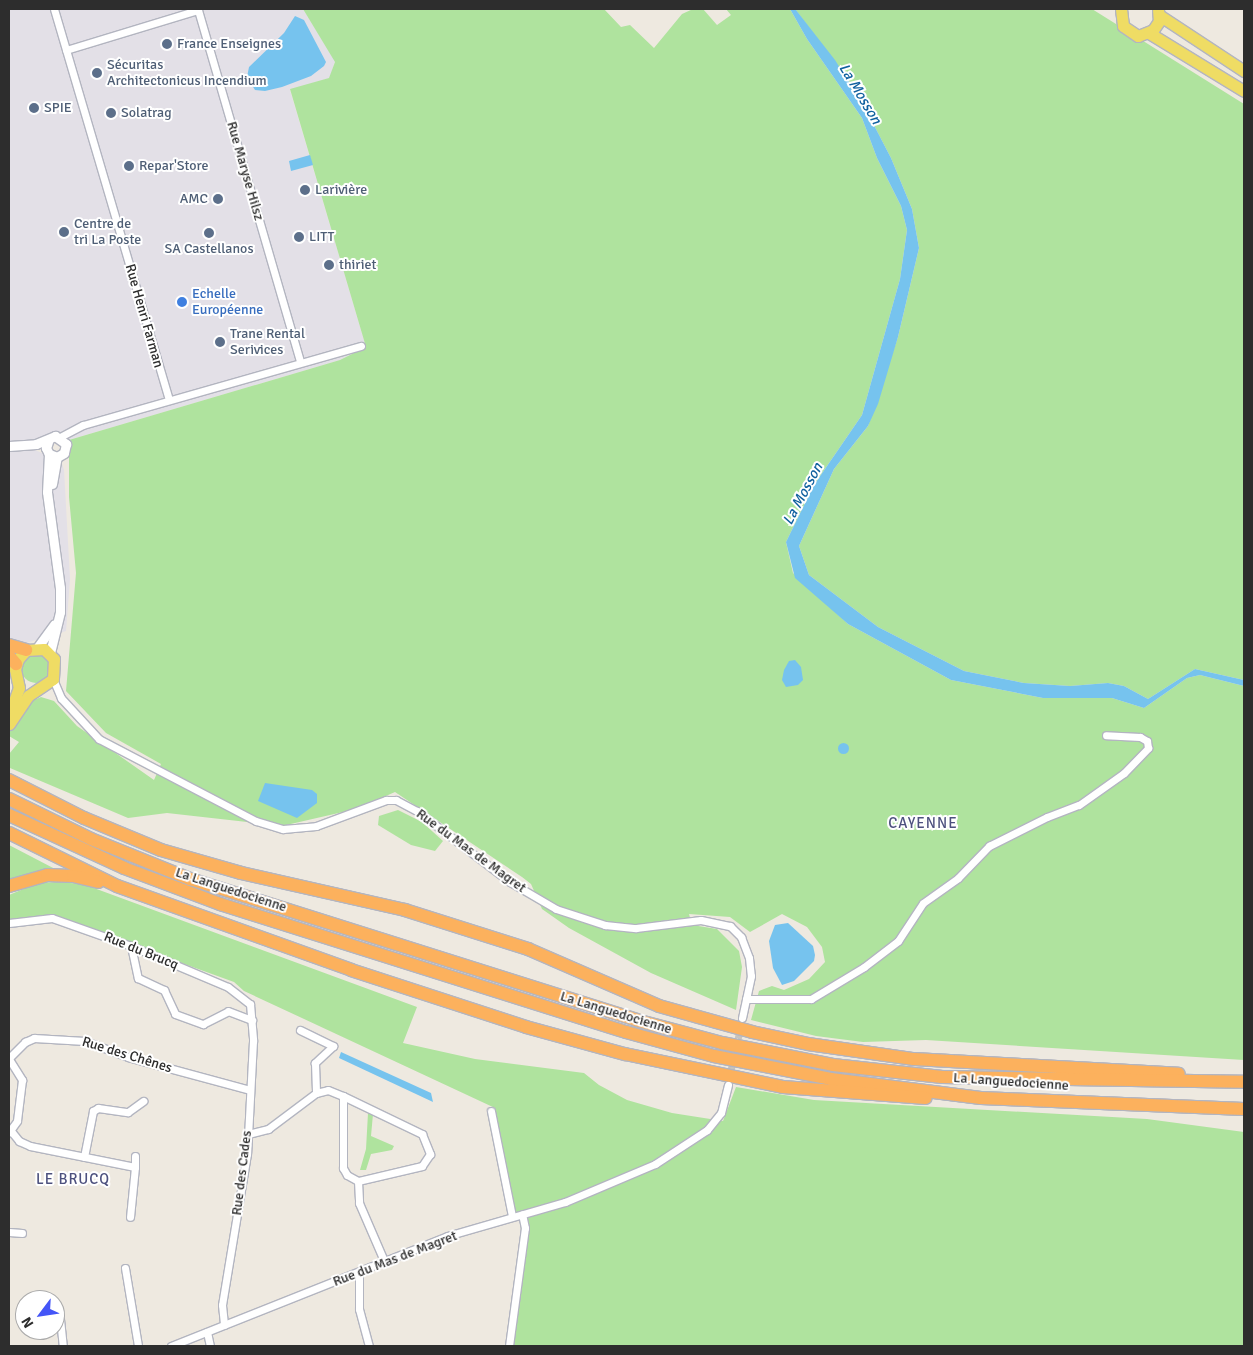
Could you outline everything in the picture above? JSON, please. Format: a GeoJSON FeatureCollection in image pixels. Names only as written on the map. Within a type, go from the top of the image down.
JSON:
{"type":"FeatureCollection","features":[{"type":"Feature","properties":{"kind":"highway"},"geometry":{"type":"LineString","coordinates":[[9,645],[32,649]]}},
{"type":"Feature","properties":{"kind":"highway"},"geometry":{"type":"LineString","coordinates":[[9,775],[49,802]]}},
{"type":"Feature","properties":{"kind":"highway"},"geometry":{"type":"LineString","coordinates":[[9,780],[49,802],[124,836],[175,854],[431,918],[528,949],[659,1006],[752,1032],[808,1044],[914,1059],[1128,1069],[1240,1082]]}},
{"type":"Feature","properties":{"kind":"highway","name":"La Languedocienne"},"geometry":{"type":"LineString","coordinates":[[9,799],[114,849],[190,879],[627,1017],[722,1043],[833,1065],[933,1077],[1240,1082]]}},
{"type":"Feature","properties":{"kind":"highway","name":"La Languedocienne"},"geometry":{"type":"LineString","coordinates":[[9,815],[116,865],[212,901],[656,1041],[800,1074],[981,1098],[1244,1109]]}},
{"type":"Feature","properties":{"kind":"highway"},"geometry":{"type":"LineString","coordinates":[[9,833],[118,886],[351,970],[526,1027],[625,1054],[816,1091],[898,1097],[981,1098]]}},
{"type":"Feature","properties":{"kind":"highway"},"geometry":{"type":"LineString","coordinates":[[9,886],[32,877],[55,875],[118,886]]}},
{"type":"Feature","properties":{"kind":"main road"},"geometry":{"type":"LineString","coordinates":[[1109,9],[1121,13],[1128,32],[1138,36],[1149,34],[1157,26],[1159,12],[1244,71]]}},
{"type":"Feature","properties":{"kind":"main road"},"geometry":{"type":"LineString","coordinates":[[1149,34],[1244,91]]}},
{"type":"Feature","properties":{"kind":"main road"},"geometry":{"type":"LineString","coordinates":[[9,715],[19,688],[12,660],[32,649],[50,653],[56,666],[53,679],[28,696],[9,724]]}},
{"type":"Feature","properties":{"kind":"main road"},"geometry":{"type":"LineString","coordinates":[[18,678],[27,686],[41,688]]}},
{"type":"Feature","properties":{"kind":"street","name":"Rue Henri Farman"},"geometry":{"type":"LineString","coordinates":[[54,9],[169,399]]}},
{"type":"Feature","properties":{"kind":"street"},"geometry":{"type":"LineString","coordinates":[[66,50],[198,10]]}},
{"type":"Feature","properties":{"kind":"street","name":"Rue Maryse Hilsz"},"geometry":{"type":"LineString","coordinates":[[198,10],[300,362]]}},
{"type":"Feature","properties":{"kind":"street"},"geometry":{"type":"LineString","coordinates":[[31,446],[49,439],[63,440],[89,424],[169,399],[361,346]]}},
{"type":"Feature","properties":{"kind":"street"},"geometry":{"type":"LineString","coordinates":[[49,439],[51,453],[48,502],[60,588],[50,653]]}},
{"type":"Feature","properties":{"kind":"street"},"geometry":{"type":"LineString","coordinates":[[9,446],[31,446],[51,453],[64,453],[63,440]]}},
{"type":"Feature","properties":{"kind":"street"},"geometry":{"type":"LineString","coordinates":[[32,649],[56,623]]}},
{"type":"Feature","properties":{"kind":"street","name":"Rue du Mas de Magret"},"geometry":{"type":"LineString","coordinates":[[53,679],[61,698],[99,739],[256,821],[283,829],[316,826],[386,800],[396,800],[417,811],[510,882],[556,909],[606,925],[631,928],[701,920],[730,926],[741,937],[750,958],[751,976],[742,1018]]}},
{"type":"Feature","properties":{"kind":"street","name":"Rue du Mas de Magret"},"geometry":{"type":"LineString","coordinates":[[41,688],[61,698]]}},
{"type":"Feature","properties":{"kind":"street"},"geometry":{"type":"LineString","coordinates":[[746,999],[811,999],[864,967],[898,941],[923,903],[958,878],[989,846],[1086,800],[1124,773],[1148,748],[1147,741],[1140,737],[1106,735]]}},
{"type":"Feature","properties":{"kind":"street","name":"Rue du Brucq"},"geometry":{"type":"LineString","coordinates":[[9,923],[52,918],[131,946],[235,991],[250,1004],[252,1020]]}},
{"type":"Feature","properties":{"kind":"street"},"geometry":{"type":"LineString","coordinates":[[131,946],[138,978],[164,990],[175,1014],[204,1024],[226,1011],[252,1020]]}},
{"type":"Feature","properties":{"kind":"street","name":"Rue des Cades"},"geometry":{"type":"LineString","coordinates":[[224,1324],[222,1305],[248,1134],[252,1020]]}},
{"type":"Feature","properties":{"kind":"street"},"geometry":{"type":"LineString","coordinates":[[300,1030],[332,1046],[315,1063],[316,1093]]}},
{"type":"Feature","properties":{"kind":"street","name":"Rue des Chênes"},"geometry":{"type":"LineString","coordinates":[[9,1058],[34,1038],[85,1041],[128,1057],[250,1090]]}},
{"type":"Feature","properties":{"kind":"street"},"geometry":{"type":"LineString","coordinates":[[9,1058],[22,1080],[17,1121],[10,1131],[19,1142],[30,1146],[135,1167]]}},
{"type":"Feature","properties":{"kind":"street","name":"Rue du Mas de Magret"},"geometry":{"type":"LineString","coordinates":[[171,1346],[385,1263],[447,1236],[565,1202],[676,1152],[698,1139],[721,1113],[728,1085]]}},
{"type":"Feature","properties":{"kind":"street"},"geometry":{"type":"LineString","coordinates":[[248,1134],[268,1129],[316,1093],[328,1090],[422,1134],[430,1154],[422,1166],[358,1181]]}},
{"type":"Feature","properties":{"kind":"street"},"geometry":{"type":"LineString","coordinates":[[343,1096],[343,1168],[358,1181],[359,1203],[385,1263]]}},
{"type":"Feature","properties":{"kind":"street"},"geometry":{"type":"LineString","coordinates":[[84,1157],[92,1111],[98,1108],[128,1112],[143,1101]]}},
{"type":"Feature","properties":{"kind":"street"},"geometry":{"type":"LineString","coordinates":[[491,1112],[512,1216]]}},
{"type":"Feature","properties":{"kind":"street"},"geometry":{"type":"LineString","coordinates":[[130,1217],[136,1156]]}},
{"type":"Feature","properties":{"kind":"street"},"geometry":{"type":"LineString","coordinates":[[509,1346],[525,1228],[522,1214]]}},
{"type":"Feature","properties":{"kind":"street"},"geometry":{"type":"LineString","coordinates":[[9,1232],[22,1233]]}},
{"type":"Feature","properties":{"kind":"street"},"geometry":{"type":"LineString","coordinates":[[125,1268],[138,1346]]}},
{"type":"Feature","properties":{"kind":"street"},"geometry":{"type":"LineString","coordinates":[[359,1272],[359,1309],[369,1346]]}},
{"type":"Feature","properties":{"kind":"street"},"geometry":{"type":"LineString","coordinates":[[206,1332],[210,1346]]}},
{"type":"Feature","properties":{"kind":"shaded area"},"geometry":{"type":"Polygon","coordinates":[[[9,9],[303,9],[335,61],[330,78],[290,90],[366,347],[340,360],[69,440],[65,431],[33,441],[9,442],[9,9]]]}},
{"type":"Feature","properties":{"kind":"shaded area"},"geometry":{"type":"Polygon","coordinates":[[[35,450],[61,461],[64,470],[70,579],[66,631],[26,643],[9,638],[9,452],[35,450]]]}},
{"type":"Feature","properties":{"kind":"green space"},"geometry":{"type":"Polygon","coordinates":[[[303,9],[604,9],[621,27],[630,25],[654,48],[682,14],[693,9],[703,9],[717,25],[731,15],[726,9],[790,9],[807,39],[862,118],[877,158],[901,206],[907,230],[900,279],[862,415],[814,485],[786,542],[793,573],[848,624],[951,680],[1043,698],[1112,698],[1144,708],[1187,678],[1200,675],[1244,686],[1244,1060],[926,1040],[863,1042],[816,1036],[751,1020],[759,991],[772,986],[784,990],[809,979],[825,962],[822,947],[807,927],[782,914],[750,932],[730,917],[689,914],[692,925],[717,929],[739,951],[742,967],[736,1010],[651,973],[569,928],[542,909],[531,884],[395,792],[356,809],[282,826],[167,813],[128,818],[10,768],[9,754],[19,742],[9,736],[9,695],[30,702],[41,697],[54,701],[77,726],[154,780],[161,764],[106,733],[66,691],[76,573],[69,497],[69,440],[340,360],[366,347],[290,89],[329,78],[335,62],[303,9]]]}},
{"type":"Feature","properties":{"kind":"green space"},"geometry":{"type":"Polygon","coordinates":[[[795,9],[1092,9],[1244,104],[1244,680],[1195,669],[1148,699],[1124,686],[1108,683],[1070,686],[1024,683],[964,671],[878,627],[809,575],[799,546],[834,469],[868,426],[898,337],[919,248],[912,209],[891,158],[855,89],[795,9]]]}},
{"type":"Feature","properties":{"kind":"green space"},"geometry":{"type":"Polygon","coordinates":[[[36,653],[46,658],[51,668],[46,678],[36,683],[26,678],[21,668],[26,658],[36,653]]]}},
{"type":"Feature","properties":{"kind":"green space"},"geometry":{"type":"Polygon","coordinates":[[[398,810],[422,822],[443,841],[435,851],[411,845],[378,825],[379,816],[398,810]]]}},
{"type":"Feature","properties":{"kind":"green space"},"geometry":{"type":"Polygon","coordinates":[[[9,845],[57,870],[9,883],[9,845]]]}},
{"type":"Feature","properties":{"kind":"green space"},"geometry":{"type":"Polygon","coordinates":[[[38,883],[83,884],[417,1007],[403,1043],[475,1059],[584,1073],[599,1085],[627,1100],[672,1113],[723,1121],[736,1087],[814,1100],[1147,1119],[1244,1132],[1244,1346],[511,1346],[527,1225],[515,1211],[495,1108],[244,991],[234,982],[49,915],[9,920],[9,895],[38,883]]]}},
{"type":"Feature","properties":{"kind":"green space"},"geometry":{"type":"Polygon","coordinates":[[[368,1113],[373,1114],[371,1136],[394,1146],[392,1150],[371,1154],[366,1170],[360,1170],[366,1149],[368,1113]]]}},
{"type":"Feature","properties":{"kind":"water"},"geometry":{"type":"Polygon","coordinates":[[[790,9],[796,10],[835,60],[864,106],[891,158],[912,209],[919,248],[898,337],[878,404],[868,426],[834,469],[799,546],[809,575],[878,627],[964,671],[1024,683],[1070,686],[1108,683],[1124,686],[1148,699],[1195,669],[1244,680],[1244,686],[1200,675],[1187,678],[1144,708],[1112,698],[1043,698],[951,680],[848,624],[795,578],[786,542],[814,485],[862,415],[900,279],[907,230],[901,206],[877,158],[862,118],[807,39],[790,9]]]}},
{"type":"Feature","properties":{"kind":"water"},"geometry":{"type":"Polygon","coordinates":[[[295,16],[304,20],[326,62],[324,66],[311,76],[282,87],[265,91],[255,90],[247,77],[249,67],[284,33],[295,16]]]}},
{"type":"Feature","properties":{"kind":"water"},"geometry":{"type":"Polygon","coordinates":[[[310,155],[313,165],[291,171],[289,161],[310,155]]]}},
{"type":"Feature","properties":{"kind":"water"},"geometry":{"type":"Polygon","coordinates":[[[795,660],[801,667],[803,680],[798,685],[786,687],[782,680],[784,670],[789,661],[795,660]]]}},
{"type":"Feature","properties":{"kind":"water"},"geometry":{"type":"Polygon","coordinates":[[[843,742],[849,748],[843,754],[837,748],[843,742]]]}},
{"type":"Feature","properties":{"kind":"water"},"geometry":{"type":"Polygon","coordinates":[[[265,783],[312,790],[317,794],[317,803],[297,818],[258,801],[265,783]]]}},
{"type":"Feature","properties":{"kind":"water"},"geometry":{"type":"Polygon","coordinates":[[[788,923],[813,946],[815,955],[814,961],[794,981],[782,985],[773,968],[769,941],[775,925],[788,923]]]}},
{"type":"Feature","properties":{"kind":"water"},"geometry":{"type":"Polygon","coordinates":[[[341,1052],[431,1093],[433,1102],[339,1058],[341,1052]]]}},
{"type":"Feature","properties":{"kind":"tunnel"},"geometry":{"type":"LineString","coordinates":[[729,1079],[741,1026]]}},
{"type":"Feature","properties":{"kind":"place","name":"France Enseignes"},"geometry":{"type":"Point","coordinates":[167,44]}},
{"type":"Feature","properties":{"kind":"place","name":"Sécuritas Architectonicus Incendium"},"geometry":{"type":"Point","coordinates":[97,73]}},
{"type":"Feature","properties":{"kind":"place","name":"SPIE"},"geometry":{"type":"Point","coordinates":[34,108]}},
{"type":"Feature","properties":{"kind":"place","name":"Solatrag"},"geometry":{"type":"Point","coordinates":[111,113]}},
{"type":"Feature","properties":{"kind":"place","name":"Repar'Store"},"geometry":{"type":"Point","coordinates":[129,166]}},
{"type":"Feature","properties":{"kind":"place","name":"Larivière"},"geometry":{"type":"Point","coordinates":[305,190]}},
{"type":"Feature","properties":{"kind":"place","name":"AMC"},"geometry":{"type":"Point","coordinates":[218,199]}},
{"type":"Feature","properties":{"kind":"place","name":"Centre de tri La Poste"},"geometry":{"type":"Point","coordinates":[64,232]}},
{"type":"Feature","properties":{"kind":"place","name":"SA Castellanos"},"geometry":{"type":"Point","coordinates":[209,233]}},
{"type":"Feature","properties":{"kind":"place","name":"LITT"},"geometry":{"type":"Point","coordinates":[299,237]}},
{"type":"Feature","properties":{"kind":"place","name":"thiriet"},"geometry":{"type":"Point","coordinates":[329,265]}},
{"type":"Feature","properties":{"kind":"place","name":"Echelle Européenne"},"geometry":{"type":"Point","coordinates":[182,302]}},
{"type":"Feature","properties":{"kind":"place","name":"Trane Rental Serivices"},"geometry":{"type":"Point","coordinates":[220,342]}},
{"type":"Feature","properties":{"kind":"district","name":"CAYENNE"},"geometry":{"type":"Point","coordinates":[923,824]}},
{"type":"Feature","properties":{"kind":"district","name":"LE BRUCQ"},"geometry":{"type":"Point","coordinates":[73,1180]}},
{"type":"Feature","properties":{"kind":"water label","name":"La Mosson"},"geometry":{"type":"Point","coordinates":[860,94]}},
{"type":"Feature","properties":{"kind":"water label","name":"La Mosson"},"geometry":{"type":"Point","coordinates":[803,494]}}]}
